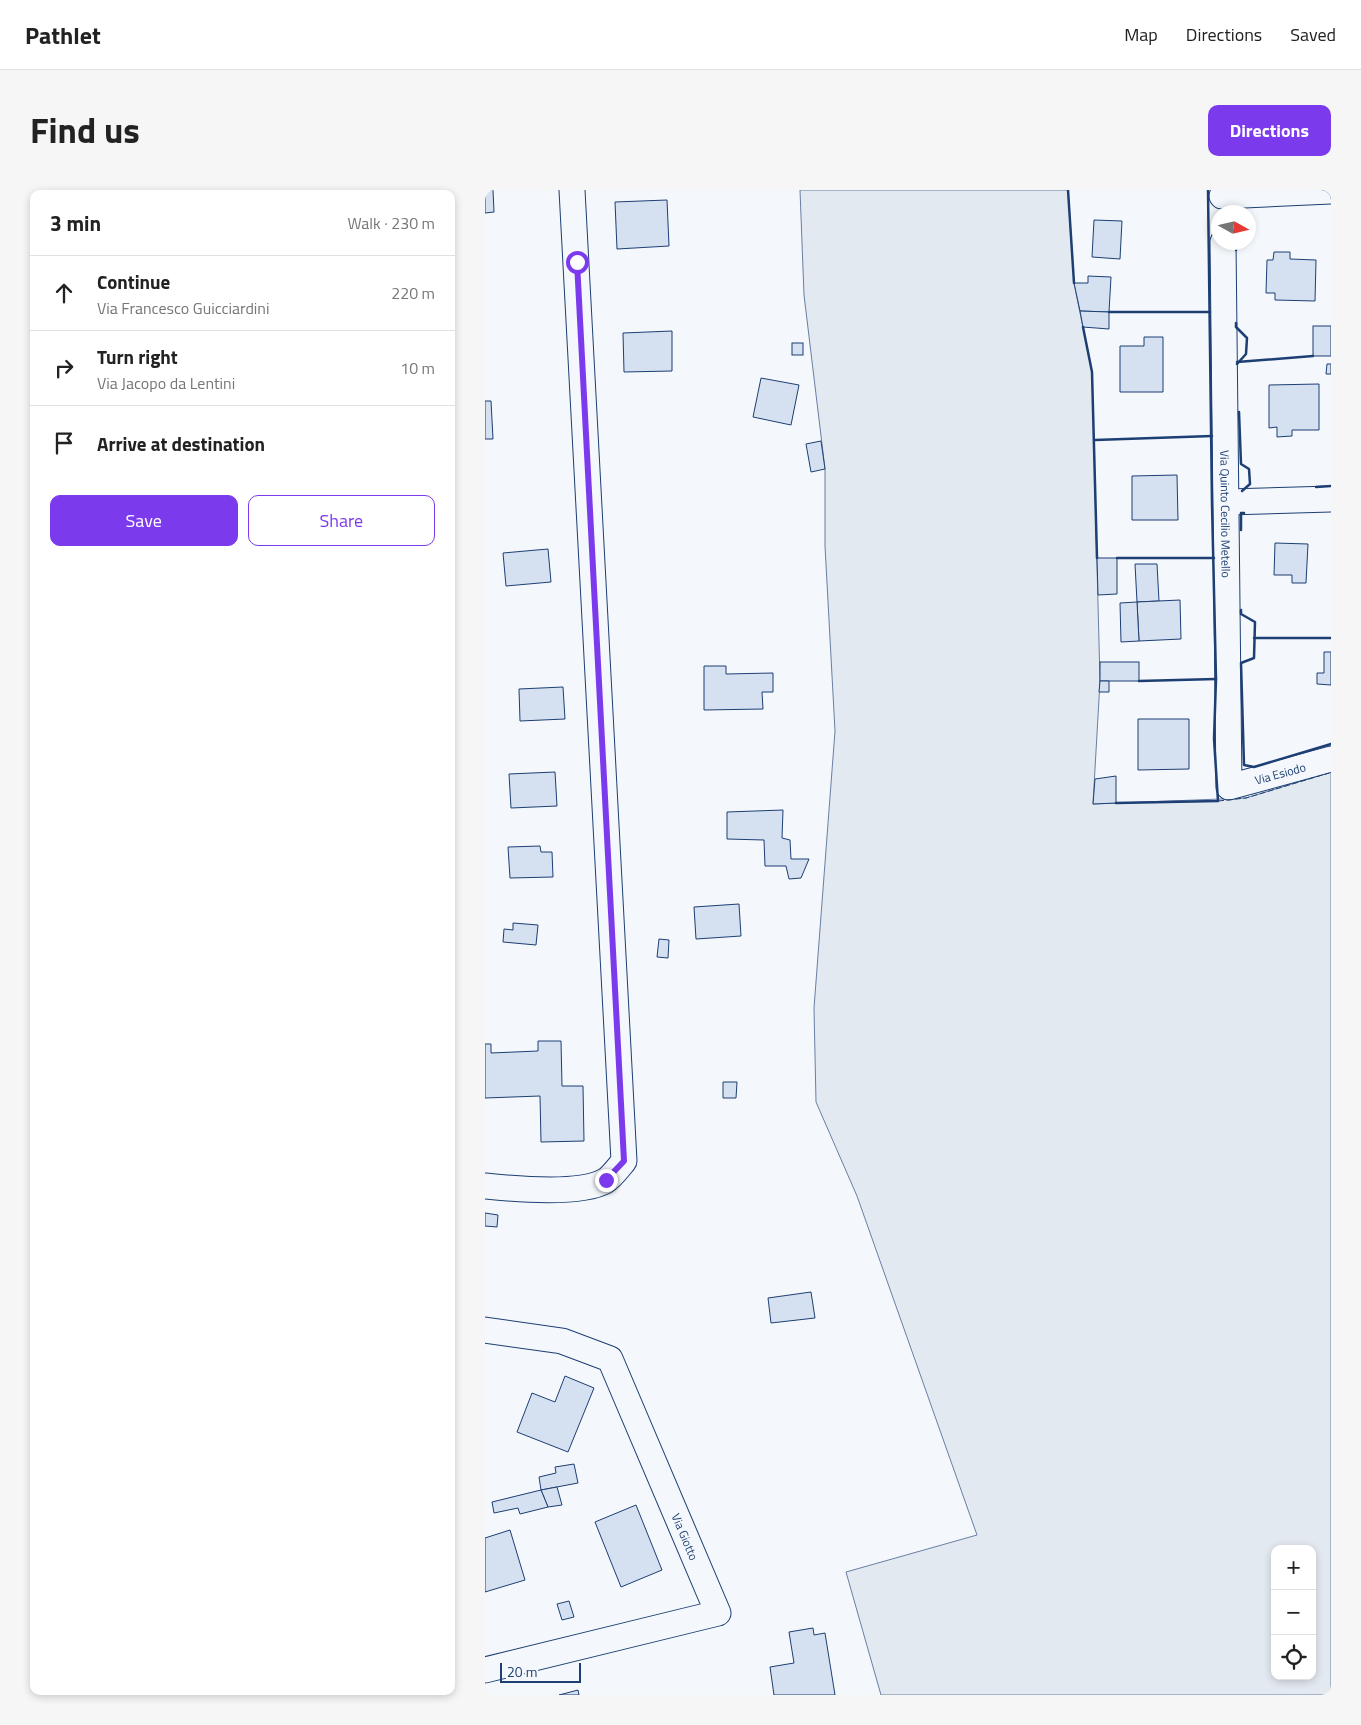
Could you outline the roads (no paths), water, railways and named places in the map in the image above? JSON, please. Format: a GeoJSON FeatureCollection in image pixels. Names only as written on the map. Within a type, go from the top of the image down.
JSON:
{"type":"FeatureCollection","features":[{"type":"Feature","properties":{"kind":"street"},"geometry":{"type":"LineString","coordinates":[[485,1186],[529,1191],[589,1186],[606,1180],[624,1161],[572,190]]}},
{"type":"Feature","properties":{"kind":"street"},"geometry":{"type":"LineString","coordinates":[[1222,200],[1331,191]]}},
{"type":"Feature","properties":{"kind":"street","name":"Via Quinto Cecilio Metello"},"geometry":{"type":"LineString","coordinates":[[1223,250],[1228,502],[1229,787]]}},
{"type":"Feature","properties":{"kind":"street"},"geometry":{"type":"LineString","coordinates":[[1228,502],[1331,499]]}},
{"type":"Feature","properties":{"kind":"street","name":"Via Esiodo"},"geometry":{"type":"LineString","coordinates":[[1229,787],[1331,759]]}},
{"type":"Feature","properties":{"kind":"street","name":"Via Giotto"},"geometry":{"type":"LineString","coordinates":[[485,1330],[562,1341],[610,1359],[718,1612],[485,1670]]}}]}
